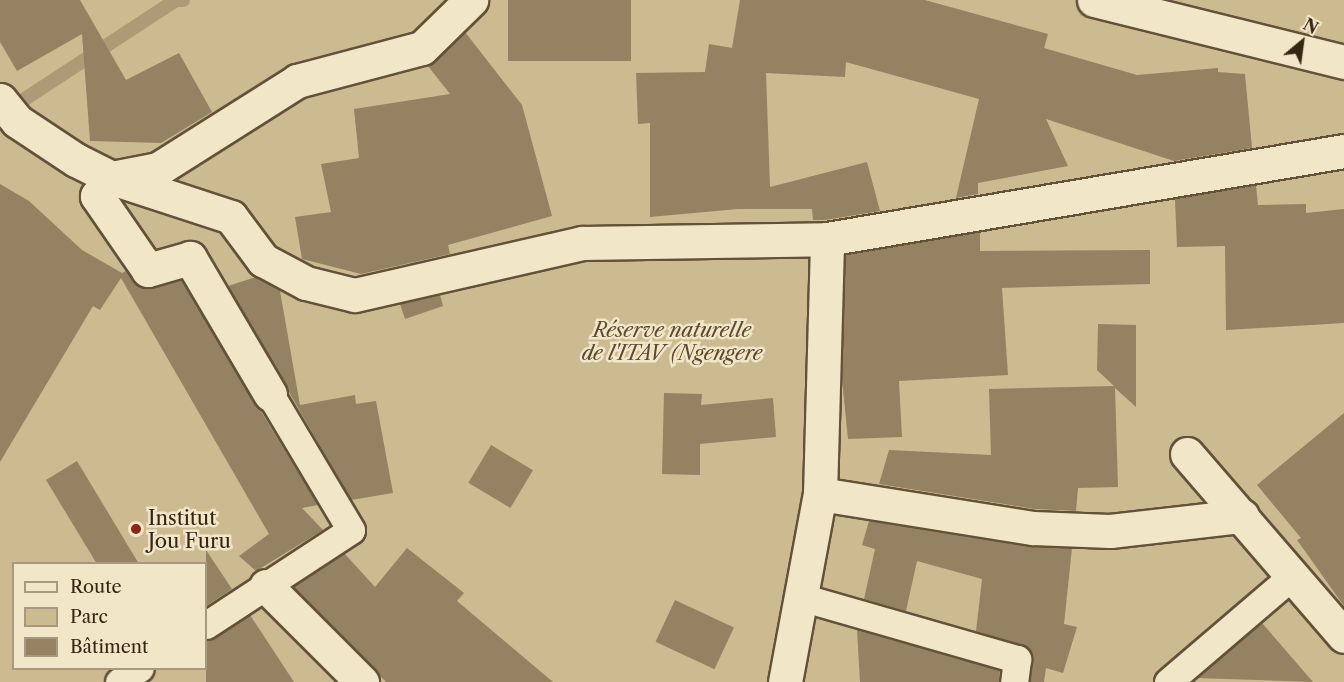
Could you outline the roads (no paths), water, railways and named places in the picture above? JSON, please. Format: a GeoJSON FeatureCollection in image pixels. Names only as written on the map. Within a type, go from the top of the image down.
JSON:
{"type":"FeatureCollection","features":[{"type":"Feature","properties":{"kind":"street"},"geometry":{"type":"LineString","coordinates":[[270,394],[190,258],[148,270],[97,196],[112,178],[158,170],[297,81],[422,48],[471,0]]}},
{"type":"Feature","properties":{"kind":"street"},"geometry":{"type":"LineString","coordinates":[[1094,0],[1344,62]]}},
{"type":"Feature","properties":{"kind":"street"},"geometry":{"type":"LineString","coordinates":[[9,110],[112,178],[231,217],[263,260],[306,283],[355,295],[582,243],[827,238],[1344,151]]}},
{"type":"Feature","properties":{"kind":"street"},"geometry":{"type":"LineString","coordinates":[[785,682],[804,598],[820,494],[827,238]]}},
{"type":"Feature","properties":{"kind":"street"},"geometry":{"type":"LineString","coordinates":[[1187,454],[1344,636]]}},
{"type":"Feature","properties":{"kind":"street"},"geometry":{"type":"LineString","coordinates":[[820,494],[1033,528],[1110,531],[1242,516]]}},
{"type":"Feature","properties":{"kind":"street"},"geometry":{"type":"LineString","coordinates":[[266,586],[362,682]]}},
{"type":"Feature","properties":{"kind":"lane"},"geometry":{"type":"LineString","coordinates":[[207,624],[351,530],[270,394]]}},
{"type":"Feature","properties":{"kind":"lane"},"geometry":{"type":"LineString","coordinates":[[1168,682],[1291,577]]}},
{"type":"Feature","properties":{"kind":"lane"},"geometry":{"type":"LineString","coordinates":[[804,598],[1017,659],[1014,682]]}},
{"type":"Feature","properties":{"kind":"lane"},"geometry":{"type":"LineString","coordinates":[[119,682],[138,670]]}},
{"type":"Feature","properties":{"kind":"waterway"},"geometry":{"type":"LineString","coordinates":[[8,110],[176,0],[183,0]]}},
{"type":"Feature","properties":{"kind":"place","name":"Institut Jou Furu"},"geometry":{"type":"Point","coordinates":[136,529]}},
{"type":"Feature","properties":{"kind":"park label","name":"Réserve naturelle de l'ITAV (Ngengere"},"geometry":{"type":"Point","coordinates":[672,342]}}]}
